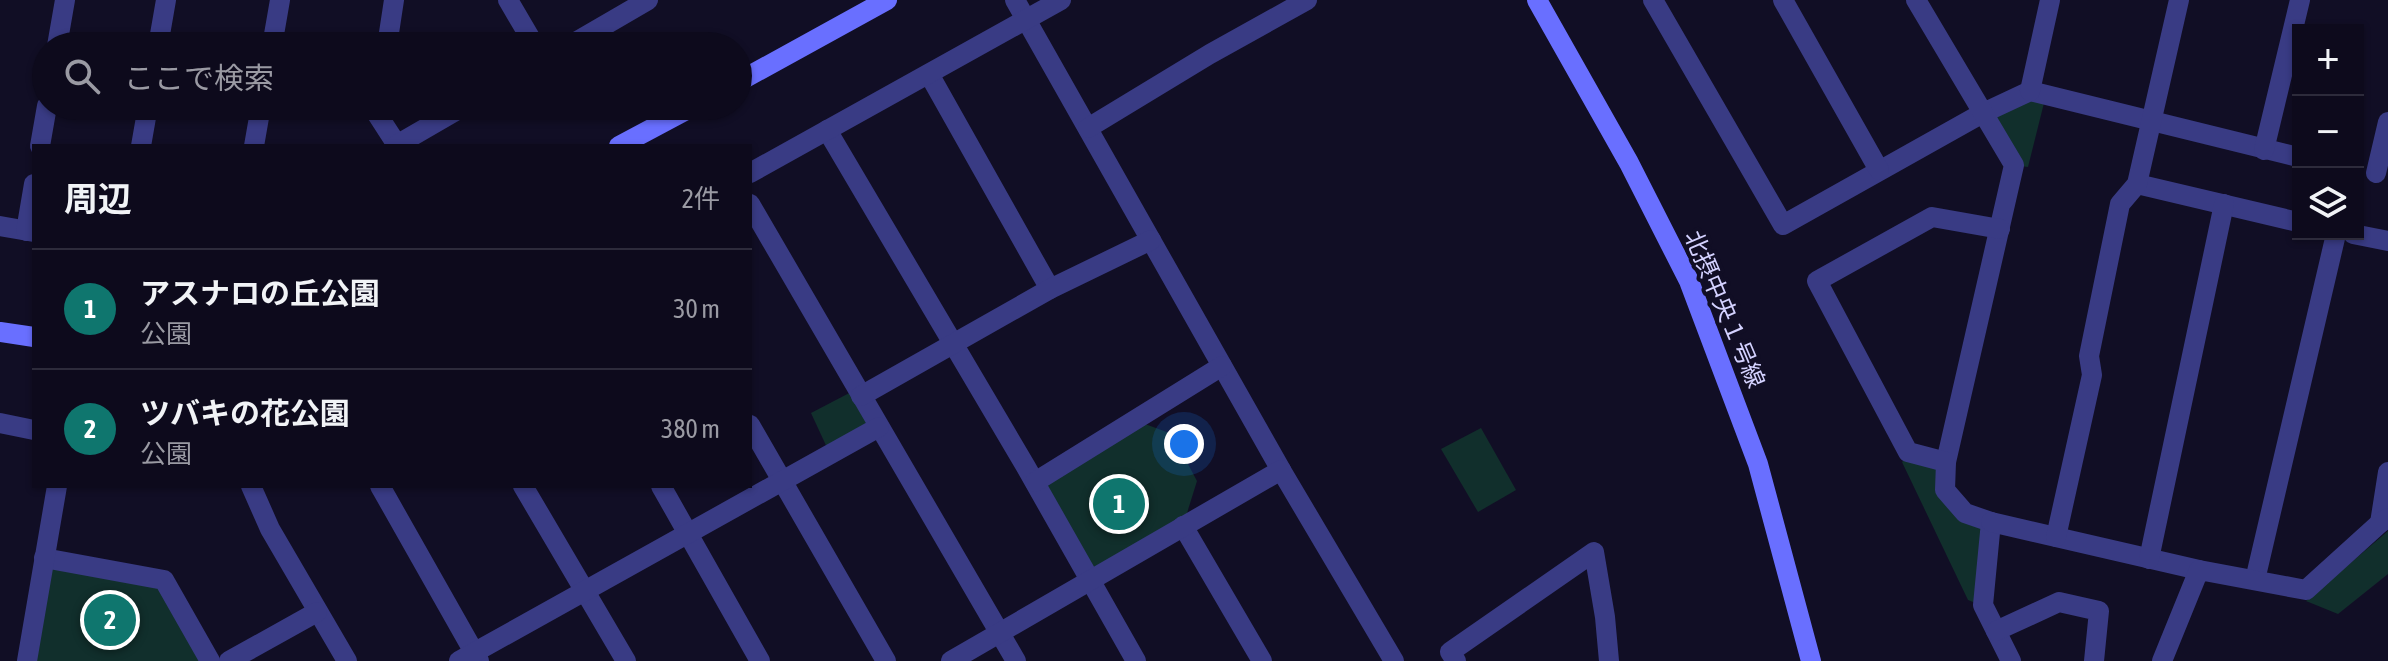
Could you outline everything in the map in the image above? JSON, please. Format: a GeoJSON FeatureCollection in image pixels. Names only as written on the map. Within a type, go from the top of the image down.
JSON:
{"type":"FeatureCollection","features":[{"type":"Feature","properties":{"kind":"street"},"geometry":{"type":"LineString","coordinates":[[59,32],[65,0]]}},
{"type":"Feature","properties":{"kind":"street"},"geometry":{"type":"LineString","coordinates":[[160,32],[166,0]]}},
{"type":"Feature","properties":{"kind":"street"},"geometry":{"type":"LineString","coordinates":[[274,32],[280,0]]}},
{"type":"Feature","properties":{"kind":"street"},"geometry":{"type":"LineString","coordinates":[[389,32],[394,0]]}},
{"type":"Feature","properties":{"kind":"street"},"geometry":{"type":"LineString","coordinates":[[508,0],[527,32]]}},
{"type":"Feature","properties":{"kind":"street"},"geometry":{"type":"LineString","coordinates":[[593,32],[648,0]]}},
{"type":"Feature","properties":{"kind":"street"},"geometry":{"type":"LineString","coordinates":[[752,74],[887,0]]}},
{"type":"Feature","properties":{"kind":"street"},"geometry":{"type":"LineString","coordinates":[[1015,0],[1281,470],[1394,661]]}},
{"type":"Feature","properties":{"kind":"street"},"geometry":{"type":"LineString","coordinates":[[752,172],[1061,0]]}},
{"type":"Feature","properties":{"kind":"street"},"geometry":{"type":"LineString","coordinates":[[1088,128],[1307,0]]}},
{"type":"Feature","properties":{"kind":"street","name":"北摂中央１号線"},"geometry":{"type":"LineString","coordinates":[[1537,0],[1629,163],[1689,281],[1758,464],[1811,661]]}},
{"type":"Feature","properties":{"kind":"street"},"geometry":{"type":"LineString","coordinates":[[1653,0],[1783,225],[1981,114],[2030,91],[2292,156]]}},
{"type":"Feature","properties":{"kind":"street"},"geometry":{"type":"LineString","coordinates":[[1783,0],[1879,170]]}},
{"type":"Feature","properties":{"kind":"street"},"geometry":{"type":"LineString","coordinates":[[1916,0],[2014,165],[1946,462],[1945,490],[1965,513],[1991,522],[2149,559],[2306,590],[2384,520],[2388,472]]}},
{"type":"Feature","properties":{"kind":"street"},"geometry":{"type":"LineString","coordinates":[[2030,91],[2050,0]]}},
{"type":"Feature","properties":{"kind":"street"},"geometry":{"type":"LineString","coordinates":[[2056,537],[2092,375],[2089,356],[2120,204],[2137,184],[2179,0]]}},
{"type":"Feature","properties":{"kind":"street"},"geometry":{"type":"LineString","coordinates":[[2264,150],[2300,0]]}},
{"type":"Feature","properties":{"kind":"street"},"geometry":{"type":"LineString","coordinates":[[929,74],[1050,289]]}},
{"type":"Feature","properties":{"kind":"street"},"geometry":{"type":"LineString","coordinates":[[40,144],[45,120]]}},
{"type":"Feature","properties":{"kind":"street"},"geometry":{"type":"LineString","coordinates":[[141,144],[146,120]]}},
{"type":"Feature","properties":{"kind":"street"},"geometry":{"type":"LineString","coordinates":[[254,144],[259,120]]}},
{"type":"Feature","properties":{"kind":"street"},"geometry":{"type":"LineString","coordinates":[[381,120],[395,144]]}},
{"type":"Feature","properties":{"kind":"street"},"geometry":{"type":"LineString","coordinates":[[398,144],[440,120]]}},
{"type":"Feature","properties":{"kind":"street"},"geometry":{"type":"LineString","coordinates":[[623,144],[668,120]]}},
{"type":"Feature","properties":{"kind":"street"},"geometry":{"type":"LineString","coordinates":[[2374,172],[2388,122]]}},
{"type":"Feature","properties":{"kind":"street"},"geometry":{"type":"LineString","coordinates":[[827,130],[1035,482],[1136,661]]}},
{"type":"Feature","properties":{"kind":"street"},"geometry":{"type":"LineString","coordinates":[[2137,184],[2292,221]]}},
{"type":"Feature","properties":{"kind":"street"},"geometry":{"type":"LineString","coordinates":[[2149,559],[2224,204]]}},
{"type":"Feature","properties":{"kind":"street"},"geometry":{"type":"LineString","coordinates":[[752,207],[1016,661]]}},
{"type":"Feature","properties":{"kind":"street"},"geometry":{"type":"LineString","coordinates":[[0,226],[30,231],[32,208]]}},
{"type":"Feature","properties":{"kind":"street"},"geometry":{"type":"LineString","coordinates":[[1946,462],[1908,452],[1817,281],[1932,217],[2000,229]]}},
{"type":"Feature","properties":{"kind":"street"},"geometry":{"type":"LineString","coordinates":[[2364,236],[2388,241]]}},
{"type":"Feature","properties":{"kind":"street"},"geometry":{"type":"LineString","coordinates":[[861,396],[1050,289],[1151,240]]}},
{"type":"Feature","properties":{"kind":"street"},"geometry":{"type":"LineString","coordinates":[[2255,580],[2335,240]]}},
{"type":"Feature","properties":{"kind":"street"},"geometry":{"type":"LineString","coordinates":[[0,332],[32,337]]}},
{"type":"Feature","properties":{"kind":"street"},"geometry":{"type":"LineString","coordinates":[[1035,482],[1222,366]]}},
{"type":"Feature","properties":{"kind":"street"},"geometry":{"type":"LineString","coordinates":[[0,423],[32,430]]}},
{"type":"Feature","properties":{"kind":"street"},"geometry":{"type":"LineString","coordinates":[[381,488],[471,658],[879,427]]}},
{"type":"Feature","properties":{"kind":"street"},"geometry":{"type":"LineString","coordinates":[[752,428],[886,661]]}},
{"type":"Feature","properties":{"kind":"street"},"geometry":{"type":"LineString","coordinates":[[951,661],[1281,470]]}},
{"type":"Feature","properties":{"kind":"street"},"geometry":{"type":"LineString","coordinates":[[27,661],[57,488]]}},
{"type":"Feature","properties":{"kind":"street"},"geometry":{"type":"LineString","coordinates":[[252,488],[270,529],[347,661]]}},
{"type":"Feature","properties":{"kind":"street"},"geometry":{"type":"LineString","coordinates":[[524,488],[626,661]]}},
{"type":"Feature","properties":{"kind":"street"},"geometry":{"type":"LineString","coordinates":[[662,488],[760,661]]}},
{"type":"Feature","properties":{"kind":"street"},"geometry":{"type":"LineString","coordinates":[[1991,522],[1983,605],[2011,661]]}},
{"type":"Feature","properties":{"kind":"street"},"geometry":{"type":"LineString","coordinates":[[1183,526],[1262,661]]}},
{"type":"Feature","properties":{"kind":"street"},"geometry":{"type":"LineString","coordinates":[[1456,661],[1450,652],[1594,552],[1609,661]]}},
{"type":"Feature","properties":{"kind":"street"},"geometry":{"type":"LineString","coordinates":[[44,558],[164,580],[210,661]]}},
{"type":"Feature","properties":{"kind":"street"},"geometry":{"type":"LineString","coordinates":[[2162,661],[2199,570]]}},
{"type":"Feature","properties":{"kind":"street"},"geometry":{"type":"LineString","coordinates":[[1996,631],[2059,602],[2099,611],[2094,661]]}},
{"type":"Feature","properties":{"kind":"street"},"geometry":{"type":"LineString","coordinates":[[229,661],[317,612]]}},
{"type":"Feature","properties":{"kind":"green space"},"geometry":{"type":"Polygon","coordinates":[[[2046,95],[2028,167],[2014,165],[1981,114],[2046,95]]]}},
{"type":"Feature","properties":{"kind":"green space"},"geometry":{"type":"Polygon","coordinates":[[[857,389],[873,417],[830,454],[811,413],[857,389]]]}},
{"type":"Feature","properties":{"kind":"green space"},"geometry":{"type":"Polygon","coordinates":[[[1137,421],[1172,434],[1197,481],[1183,526],[1091,580],[1035,482],[1137,421]]]}},
{"type":"Feature","properties":{"kind":"green space"},"geometry":{"type":"Polygon","coordinates":[[[1481,428],[1516,490],[1478,512],[1441,449],[1481,428]]]}},
{"type":"Feature","properties":{"kind":"green space"},"geometry":{"type":"Polygon","coordinates":[[[1907,457],[1939,465],[1940,489],[1987,525],[1978,604],[1968,600],[1902,462],[1907,457]]]}},
{"type":"Feature","properties":{"kind":"green space"},"geometry":{"type":"Polygon","coordinates":[[[2388,531],[2388,574],[2338,614],[2306,601],[2388,531]]]}},
{"type":"Feature","properties":{"kind":"green space"},"geometry":{"type":"Polygon","coordinates":[[[44,558],[164,580],[210,661],[27,661],[44,558]]]}},
{"type":"Feature","properties":{"kind":"place","name":"アスナロの丘公園"},"geometry":{"type":"Point","coordinates":[1119,504]}},
{"type":"Feature","properties":{"kind":"place","name":"ツバキの花公園"},"geometry":{"type":"Point","coordinates":[110,620]}}]}
